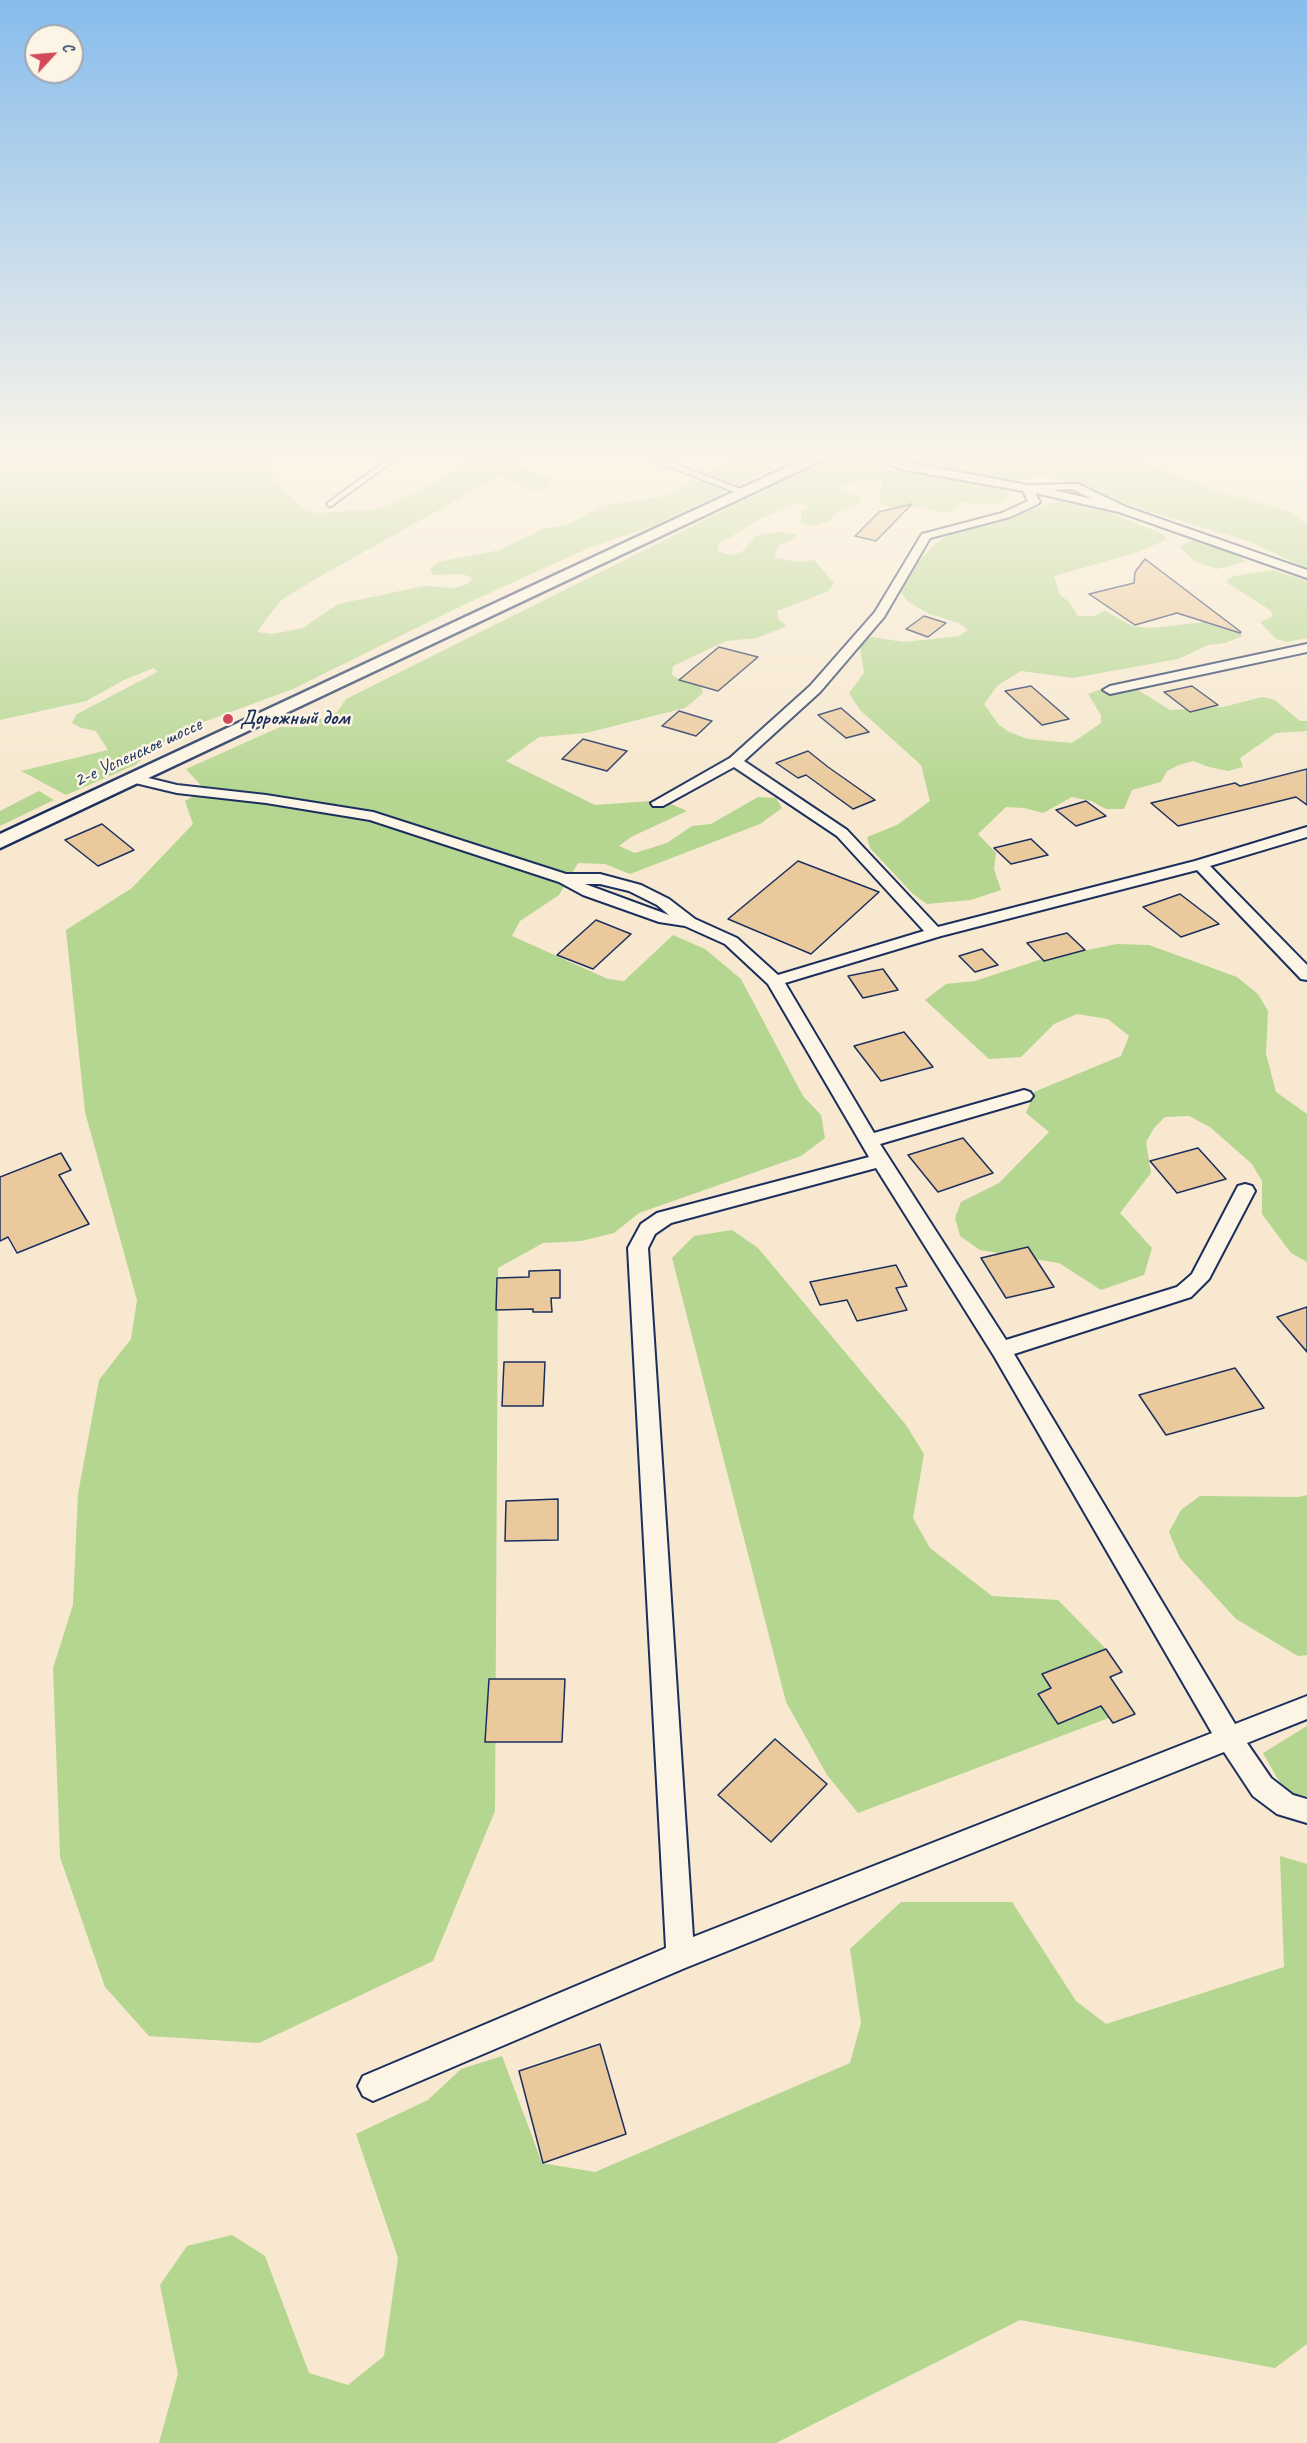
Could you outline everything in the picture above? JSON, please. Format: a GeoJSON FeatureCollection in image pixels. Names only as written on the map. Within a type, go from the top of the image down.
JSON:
{"type":"FeatureCollection","features":[{"type":"Feature","properties":{"kind":"main road","name":"2-е Успенское шоссе"},"geometry":{"type":"LineString","coordinates":[[0,842],[575,573]]}},
{"type":"Feature","properties":{"kind":"street"},"geometry":{"type":"LineString","coordinates":[[658,802],[735,761],[815,689],[880,614],[904,573]]}},
{"type":"Feature","properties":{"kind":"street"},"geometry":{"type":"LineString","coordinates":[[1110,690],[1307,648]]}},
{"type":"Feature","properties":{"kind":"street"},"geometry":{"type":"LineString","coordinates":[[735,761],[842,833],[935,933]]}},
{"type":"Feature","properties":{"kind":"street"},"geometry":{"type":"LineString","coordinates":[[136,779],[177,789],[266,799],[374,816],[566,879],[600,879],[635,888],[663,902],[689,922],[731,941],[775,981],[869,1141],[1001,1350],[1229,1738],[1262,1786],[1286,1805],[1307,1811]]}},
{"type":"Feature","properties":{"kind":"street"},"geometry":{"type":"LineString","coordinates":[[775,981],[935,933],[1200,864],[1307,832]]}},
{"type":"Feature","properties":{"kind":"street"},"geometry":{"type":"LineString","coordinates":[[1200,864],[1307,975]]}},
{"type":"Feature","properties":{"kind":"street"},"geometry":{"type":"LineString","coordinates":[[869,1141],[1024,1096]]}},
{"type":"Feature","properties":{"kind":"street"},"geometry":{"type":"LineString","coordinates":[[680,1956],[638,1248],[648,1229],[664,1218],[881,1160]]}},
{"type":"Feature","properties":{"kind":"street"},"geometry":{"type":"LineString","coordinates":[[1001,1350],[1184,1292],[1199,1279],[1245,1191]]}},
{"type":"Feature","properties":{"kind":"street"},"geometry":{"type":"LineString","coordinates":[[373,2086],[680,1956],[1307,1707]]}},
{"type":"Feature","properties":{"kind":"green space"},"geometry":{"type":"Polygon","coordinates":[[[0,573],[326,573],[281,600],[257,632],[272,634],[303,628],[338,604],[424,586],[455,588],[467,584],[473,578],[462,574],[433,575],[432,573],[534,573],[465,604],[293,689],[179,731],[135,765],[66,795],[21,771],[108,750],[96,731],[81,728],[72,723],[77,714],[157,672],[154,668],[124,680],[86,701],[0,720],[0,573]]]}},
{"type":"Feature","properties":{"kind":"green space"},"geometry":{"type":"Polygon","coordinates":[[[599,573],[825,573],[834,583],[829,591],[777,611],[778,619],[787,626],[757,638],[726,641],[673,666],[672,675],[682,681],[700,684],[703,693],[685,708],[586,733],[539,737],[506,761],[595,805],[651,801],[671,804],[687,811],[631,837],[619,846],[635,853],[667,843],[692,826],[711,824],[758,797],[776,798],[782,808],[760,824],[630,874],[605,864],[578,863],[559,895],[520,921],[512,936],[608,979],[624,981],[673,935],[705,949],[741,979],[803,1096],[821,1115],[825,1138],[801,1156],[639,1213],[614,1233],[581,1241],[543,1243],[498,1268],[495,1811],[433,1961],[259,2043],[149,2036],[105,1987],[60,1857],[53,1668],[73,1605],[78,1494],[99,1380],[131,1339],[137,1300],[85,1112],[66,930],[132,888],[193,824],[185,801],[205,790],[186,769],[280,727],[301,727],[337,712],[346,699],[599,573]]]}},
{"type":"Feature","properties":{"kind":"green space"},"geometry":{"type":"Polygon","coordinates":[[[908,573],[1065,573],[1054,576],[1060,595],[1069,602],[1078,616],[1094,616],[1105,611],[1132,626],[1152,628],[1222,620],[1243,636],[1225,643],[1208,645],[1178,659],[1073,678],[1021,671],[998,685],[984,704],[999,725],[1009,732],[1028,739],[1072,743],[1101,723],[1101,715],[1088,694],[1101,689],[1130,685],[1170,710],[1223,707],[1262,697],[1275,700],[1300,721],[1307,721],[1307,731],[1276,733],[1240,758],[1243,767],[1228,771],[1193,761],[1179,765],[1167,771],[1161,782],[1132,790],[1124,809],[1106,809],[1091,801],[1072,797],[1043,813],[1024,808],[1006,807],[978,834],[996,853],[994,869],[1001,890],[971,900],[927,904],[913,894],[870,848],[867,837],[897,825],[930,801],[921,765],[860,710],[849,693],[864,673],[859,641],[871,637],[904,642],[959,636],[968,630],[959,623],[930,614],[908,602],[896,586],[908,573]]]}},
{"type":"Feature","properties":{"kind":"green space"},"geometry":{"type":"Polygon","coordinates":[[[1282,573],[1307,581],[1307,638],[1287,642],[1276,639],[1260,622],[1273,616],[1270,610],[1226,582],[1234,576],[1282,573]]]}},
{"type":"Feature","properties":{"kind":"green space"},"geometry":{"type":"Polygon","coordinates":[[[39,791],[54,800],[0,826],[0,811],[39,791]]]}},
{"type":"Feature","properties":{"kind":"green space"},"geometry":{"type":"Polygon","coordinates":[[[1117,944],[1149,945],[1237,977],[1258,994],[1268,1011],[1266,1054],[1276,1092],[1307,1114],[1307,1262],[1291,1253],[1262,1214],[1262,1181],[1252,1164],[1210,1127],[1189,1116],[1165,1117],[1154,1128],[1146,1142],[1151,1173],[1120,1213],[1152,1248],[1144,1275],[1101,1290],[1059,1263],[980,1250],[960,1236],[955,1218],[961,1202],[999,1183],[1049,1132],[1026,1113],[1034,1092],[1121,1056],[1129,1036],[1108,1019],[1077,1014],[1054,1024],[1021,1057],[989,1059],[925,1000],[946,984],[975,981],[1042,959],[1117,944]]]}},
{"type":"Feature","properties":{"kind":"green space"},"geometry":{"type":"Polygon","coordinates":[[[732,1230],[758,1248],[906,1425],[924,1454],[913,1518],[930,1548],[992,1596],[1058,1600],[1110,1653],[1114,1716],[858,1813],[827,1775],[786,1702],[672,1258],[694,1236],[732,1230]]]}},
{"type":"Feature","properties":{"kind":"green space"},"geometry":{"type":"Polygon","coordinates":[[[1307,1495],[1307,1655],[1298,1656],[1236,1619],[1180,1558],[1169,1532],[1181,1510],[1200,1496],[1299,1497],[1307,1495]]]}},
{"type":"Feature","properties":{"kind":"green space"},"geometry":{"type":"Polygon","coordinates":[[[1307,1726],[1307,1796],[1287,1795],[1263,1753],[1307,1726]]]}},
{"type":"Feature","properties":{"kind":"green space"},"geometry":{"type":"Polygon","coordinates":[[[1280,1856],[1307,1864],[1307,2344],[1275,2368],[1020,2320],[776,2443],[159,2443],[178,2374],[160,2285],[187,2246],[232,2235],[265,2256],[309,2373],[348,2385],[384,2356],[398,2258],[356,2134],[428,2100],[461,2069],[502,2056],[542,2163],[595,2172],[850,2063],[861,2023],[850,1949],[901,1902],[1012,1902],[1076,2001],[1106,2024],[1284,1967],[1280,1856]]]}},
{"type":"Feature","properties":{"kind":"building"},"geometry":{"type":"Polygon","coordinates":[[[1135,573],[1163,573],[1241,632],[1177,613],[1135,625],[1089,594],[1134,583],[1135,573]]]}},
{"type":"Feature","properties":{"kind":"building"},"geometry":{"type":"Polygon","coordinates":[[[924,616],[946,623],[928,637],[906,629],[924,616]]]}},
{"type":"Feature","properties":{"kind":"building"},"geometry":{"type":"Polygon","coordinates":[[[719,647],[758,657],[718,691],[679,680],[719,647]]]}},
{"type":"Feature","properties":{"kind":"building"},"geometry":{"type":"Polygon","coordinates":[[[1031,686],[1069,719],[1042,725],[1005,691],[1031,686]]]}},
{"type":"Feature","properties":{"kind":"building"},"geometry":{"type":"Polygon","coordinates":[[[1192,686],[1218,705],[1190,712],[1164,692],[1192,686]]]}},
{"type":"Feature","properties":{"kind":"building"},"geometry":{"type":"Polygon","coordinates":[[[841,708],[869,732],[846,738],[818,715],[841,708]]]}},
{"type":"Feature","properties":{"kind":"building"},"geometry":{"type":"Polygon","coordinates":[[[679,711],[712,721],[696,736],[662,726],[679,711]]]}},
{"type":"Feature","properties":{"kind":"building"},"geometry":{"type":"Polygon","coordinates":[[[583,739],[627,751],[607,771],[562,759],[583,739]]]}},
{"type":"Feature","properties":{"kind":"building"},"geometry":{"type":"Polygon","coordinates":[[[808,751],[875,800],[853,809],[806,775],[798,778],[776,763],[808,751]]]}},
{"type":"Feature","properties":{"kind":"building"},"geometry":{"type":"Polygon","coordinates":[[[1307,769],[1307,805],[1296,797],[1178,826],[1151,803],[1235,783],[1240,786],[1307,769]]]}},
{"type":"Feature","properties":{"kind":"building"},"geometry":{"type":"Polygon","coordinates":[[[1086,801],[1106,816],[1076,826],[1056,810],[1086,801]]]}},
{"type":"Feature","properties":{"kind":"building"},"geometry":{"type":"Polygon","coordinates":[[[102,824],[134,850],[98,866],[65,840],[102,824]]]}},
{"type":"Feature","properties":{"kind":"building"},"geometry":{"type":"Polygon","coordinates":[[[1031,839],[1048,855],[1011,864],[994,848],[1031,839]]]}},
{"type":"Feature","properties":{"kind":"building"},"geometry":{"type":"Polygon","coordinates":[[[798,861],[879,892],[811,954],[728,919],[798,861]]]}},
{"type":"Feature","properties":{"kind":"building"},"geometry":{"type":"Polygon","coordinates":[[[1180,894],[1219,924],[1181,937],[1143,907],[1180,894]]]}},
{"type":"Feature","properties":{"kind":"building"},"geometry":{"type":"Polygon","coordinates":[[[596,920],[631,934],[593,969],[557,955],[596,920]]]}},
{"type":"Feature","properties":{"kind":"building"},"geometry":{"type":"Polygon","coordinates":[[[1067,933],[1085,950],[1044,961],[1027,943],[1067,933]]]}},
{"type":"Feature","properties":{"kind":"building"},"geometry":{"type":"Polygon","coordinates":[[[982,949],[998,965],[975,972],[959,956],[982,949]]]}},
{"type":"Feature","properties":{"kind":"building"},"geometry":{"type":"Polygon","coordinates":[[[883,969],[898,990],[863,998],[848,976],[883,969]]]}},
{"type":"Feature","properties":{"kind":"building"},"geometry":{"type":"Polygon","coordinates":[[[904,1032],[933,1067],[881,1081],[854,1046],[904,1032]]]}},
{"type":"Feature","properties":{"kind":"building"},"geometry":{"type":"Polygon","coordinates":[[[963,1138],[993,1173],[938,1192],[908,1155],[963,1138]]]}},
{"type":"Feature","properties":{"kind":"building"},"geometry":{"type":"Polygon","coordinates":[[[1198,1148],[1226,1179],[1177,1193],[1150,1161],[1198,1148]]]}},
{"type":"Feature","properties":{"kind":"building"},"geometry":{"type":"Polygon","coordinates":[[[61,1153],[71,1170],[59,1175],[89,1224],[17,1253],[8,1237],[0,1241],[0,1177],[61,1153]]]}},
{"type":"Feature","properties":{"kind":"building"},"geometry":{"type":"Polygon","coordinates":[[[1028,1247],[1054,1287],[1006,1298],[981,1258],[1028,1247]]]}},
{"type":"Feature","properties":{"kind":"building"},"geometry":{"type":"Polygon","coordinates":[[[896,1265],[907,1286],[896,1288],[907,1310],[857,1321],[847,1300],[820,1305],[810,1282],[896,1265]]]}},
{"type":"Feature","properties":{"kind":"building"},"geometry":{"type":"Polygon","coordinates":[[[560,1270],[560,1298],[551,1298],[552,1312],[533,1312],[533,1309],[496,1310],[497,1278],[529,1277],[529,1271],[560,1270]]]}},
{"type":"Feature","properties":{"kind":"building"},"geometry":{"type":"Polygon","coordinates":[[[1307,1307],[1307,1352],[1277,1317],[1307,1307]]]}},
{"type":"Feature","properties":{"kind":"building"},"geometry":{"type":"Polygon","coordinates":[[[504,1362],[545,1362],[543,1406],[502,1406],[504,1362]]]}},
{"type":"Feature","properties":{"kind":"building"},"geometry":{"type":"Polygon","coordinates":[[[1235,1368],[1264,1408],[1166,1435],[1139,1395],[1235,1368]]]}},
{"type":"Feature","properties":{"kind":"building"},"geometry":{"type":"Polygon","coordinates":[[[558,1499],[558,1540],[505,1541],[506,1501],[558,1499]]]}},
{"type":"Feature","properties":{"kind":"building"},"geometry":{"type":"Polygon","coordinates":[[[1106,1649],[1122,1672],[1110,1677],[1135,1714],[1113,1723],[1101,1706],[1058,1724],[1038,1694],[1051,1688],[1042,1674],[1106,1649]]]}},
{"type":"Feature","properties":{"kind":"building"},"geometry":{"type":"Polygon","coordinates":[[[489,1679],[565,1679],[562,1742],[485,1742],[489,1679]]]}},
{"type":"Feature","properties":{"kind":"building"},"geometry":{"type":"Polygon","coordinates":[[[775,1739],[827,1784],[771,1842],[718,1795],[775,1739]]]}},
{"type":"Feature","properties":{"kind":"building"},"geometry":{"type":"Polygon","coordinates":[[[600,2044],[626,2134],[543,2163],[519,2071],[600,2044]]]}},
{"type":"Feature","properties":{"kind":"place","name":"Дорожный дом"},"geometry":{"type":"Point","coordinates":[228,719]}}]}
